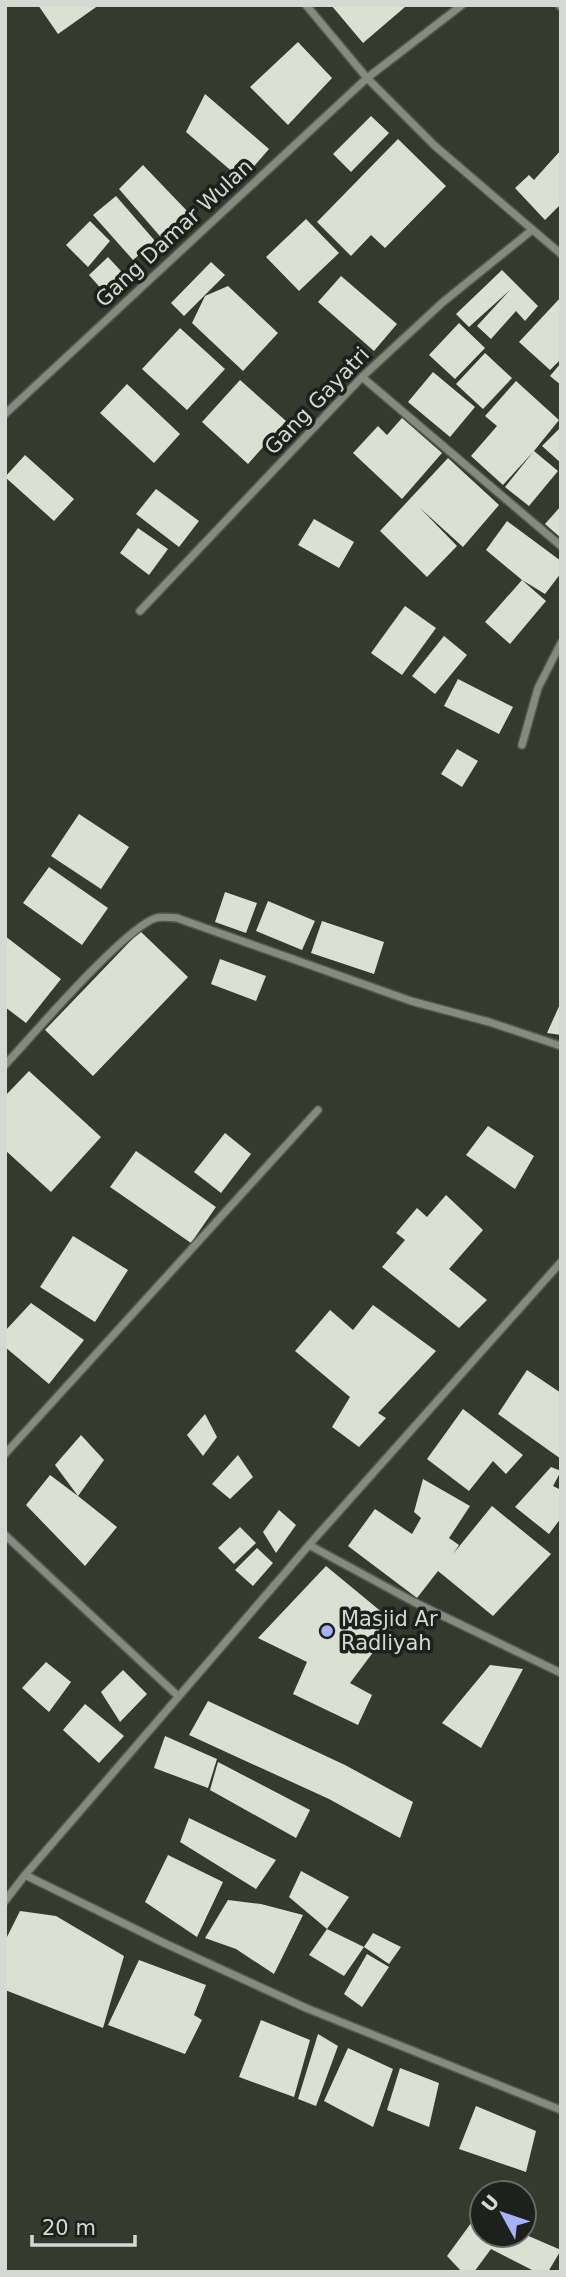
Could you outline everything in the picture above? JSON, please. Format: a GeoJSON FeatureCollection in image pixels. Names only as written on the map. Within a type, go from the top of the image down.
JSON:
{"type":"FeatureCollection","features":[{"type":"Feature","properties":{"kind":"street"},"geometry":{"type":"LineString","coordinates":[[306,5],[367,78],[435,146],[561,254]]}},
{"type":"Feature","properties":{"kind":"street","name":"Gang Damar Wulan"},"geometry":{"type":"LineString","coordinates":[[5,414],[367,78],[462,5]]}},
{"type":"Feature","properties":{"kind":"street","name":"Gang Gayatri"},"geometry":{"type":"LineString","coordinates":[[140,611],[362,377],[443,302],[532,230]]}},
{"type":"Feature","properties":{"kind":"street"},"geometry":{"type":"LineString","coordinates":[[362,377],[561,546]]}},
{"type":"Feature","properties":{"kind":"street"},"geometry":{"type":"LineString","coordinates":[[522,745],[538,688],[561,643]]}},
{"type":"Feature","properties":{"kind":"street"},"geometry":{"type":"LineString","coordinates":[[5,1065],[109,955],[139,927],[156,917],[177,918],[411,1001],[489,1022],[561,1046]]}},
{"type":"Feature","properties":{"kind":"street"},"geometry":{"type":"LineString","coordinates":[[5,1454],[318,1110]]}},
{"type":"Feature","properties":{"kind":"street"},"geometry":{"type":"LineString","coordinates":[[5,1902],[25,1875],[309,1545],[561,1262]]}},
{"type":"Feature","properties":{"kind":"street"},"geometry":{"type":"LineString","coordinates":[[5,1535],[178,1696]]}},
{"type":"Feature","properties":{"kind":"street"},"geometry":{"type":"LineString","coordinates":[[309,1545],[414,1602],[561,1673]]}},
{"type":"Feature","properties":{"kind":"street"},"geometry":{"type":"LineString","coordinates":[[25,1875],[306,2008],[561,2110]]}},
{"type":"Feature","properties":{"kind":"building"},"geometry":{"type":"Polygon","coordinates":[[[38,5],[99,5],[58,34],[38,5]]]}},
{"type":"Feature","properties":{"kind":"building"},"geometry":{"type":"Polygon","coordinates":[[[331,5],[403,5],[405,7],[363,43],[331,5]]]}},
{"type":"Feature","properties":{"kind":"building"},"geometry":{"type":"Polygon","coordinates":[[[298,42],[332,78],[288,125],[250,87],[298,42]]]}},
{"type":"Feature","properties":{"kind":"building"},"geometry":{"type":"Polygon","coordinates":[[[205,94],[269,149],[242,180],[186,132],[205,94]]]}},
{"type":"Feature","properties":{"kind":"building"},"geometry":{"type":"Polygon","coordinates":[[[371,116],[389,133],[351,172],[333,154],[371,116]]]}},
{"type":"Feature","properties":{"kind":"building"},"geometry":{"type":"Polygon","coordinates":[[[398,139],[446,186],[385,248],[371,235],[351,256],[317,222],[398,139]]]}},
{"type":"Feature","properties":{"kind":"building"},"geometry":{"type":"Polygon","coordinates":[[[561,150],[561,204],[545,220],[515,188],[529,175],[534,180],[561,150]]]}},
{"type":"Feature","properties":{"kind":"building"},"geometry":{"type":"Polygon","coordinates":[[[143,165],[189,213],[165,242],[119,189],[143,165]]]}},
{"type":"Feature","properties":{"kind":"building"},"geometry":{"type":"Polygon","coordinates":[[[116,196],[155,241],[133,260],[93,215],[116,196]]]}},
{"type":"Feature","properties":{"kind":"building"},"geometry":{"type":"Polygon","coordinates":[[[306,219],[339,253],[299,291],[266,257],[306,219]]]}},
{"type":"Feature","properties":{"kind":"building"},"geometry":{"type":"Polygon","coordinates":[[[90,221],[110,241],[88,267],[66,245],[90,221]]]}},
{"type":"Feature","properties":{"kind":"building"},"geometry":{"type":"Polygon","coordinates":[[[108,257],[132,283],[112,301],[89,275],[108,257]]]}},
{"type":"Feature","properties":{"kind":"building"},"geometry":{"type":"Polygon","coordinates":[[[211,262],[225,275],[184,316],[171,303],[211,262]]]}},
{"type":"Feature","properties":{"kind":"building"},"geometry":{"type":"Polygon","coordinates":[[[502,270],[538,306],[525,321],[516,311],[491,339],[477,326],[511,289],[469,327],[456,314],[502,270]]]}},
{"type":"Feature","properties":{"kind":"building"},"geometry":{"type":"Polygon","coordinates":[[[341,276],[397,324],[374,351],[318,302],[341,276]]]}},
{"type":"Feature","properties":{"kind":"building"},"geometry":{"type":"Polygon","coordinates":[[[228,286],[278,333],[243,371],[192,323],[205,296],[228,286]]]}},
{"type":"Feature","properties":{"kind":"building"},"geometry":{"type":"Polygon","coordinates":[[[561,297],[561,359],[550,370],[519,342],[561,297]]]}},
{"type":"Feature","properties":{"kind":"building"},"geometry":{"type":"Polygon","coordinates":[[[459,323],[485,348],[455,379],[429,355],[459,323]]]}},
{"type":"Feature","properties":{"kind":"building"},"geometry":{"type":"Polygon","coordinates":[[[180,328],[225,369],[187,410],[142,369],[180,328]]]}},
{"type":"Feature","properties":{"kind":"building"},"geometry":{"type":"Polygon","coordinates":[[[485,353],[512,378],[483,409],[456,384],[485,353]]]}},
{"type":"Feature","properties":{"kind":"building"},"geometry":{"type":"Polygon","coordinates":[[[561,363],[561,385],[550,376],[561,363]]]}},
{"type":"Feature","properties":{"kind":"building"},"geometry":{"type":"Polygon","coordinates":[[[433,372],[475,407],[450,437],[408,402],[433,372]]]}},
{"type":"Feature","properties":{"kind":"building"},"geometry":{"type":"Polygon","coordinates":[[[240,380],[286,421],[248,464],[202,422],[240,380]]]}},
{"type":"Feature","properties":{"kind":"building"},"geometry":{"type":"Polygon","coordinates":[[[516,381],[559,420],[503,485],[471,456],[497,426],[485,416],[516,381]]]}},
{"type":"Feature","properties":{"kind":"building"},"geometry":{"type":"Polygon","coordinates":[[[127,384],[180,434],[154,463],[100,413],[127,384]]]}},
{"type":"Feature","properties":{"kind":"building"},"geometry":{"type":"Polygon","coordinates":[[[402,418],[442,453],[402,499],[353,453],[378,426],[387,435],[402,418]]]}},
{"type":"Feature","properties":{"kind":"building"},"geometry":{"type":"Polygon","coordinates":[[[561,427],[561,463],[542,446],[561,427]]]}},
{"type":"Feature","properties":{"kind":"building"},"geometry":{"type":"Polygon","coordinates":[[[534,451],[558,471],[529,506],[505,487],[534,451]]]}},
{"type":"Feature","properties":{"kind":"building"},"geometry":{"type":"Polygon","coordinates":[[[25,455],[74,499],[54,521],[5,477],[25,455]]]}},
{"type":"Feature","properties":{"kind":"building"},"geometry":{"type":"Polygon","coordinates":[[[448,458],[499,505],[463,547],[420,508],[457,546],[427,577],[380,531],[448,458]]]}},
{"type":"Feature","properties":{"kind":"building"},"geometry":{"type":"Polygon","coordinates":[[[156,489],[199,521],[179,547],[136,514],[156,489]]]}},
{"type":"Feature","properties":{"kind":"building"},"geometry":{"type":"Polygon","coordinates":[[[561,506],[561,538],[545,524],[561,506]]]}},
{"type":"Feature","properties":{"kind":"building"},"geometry":{"type":"Polygon","coordinates":[[[314,519],[354,542],[339,568],[298,545],[314,519]]]}},
{"type":"Feature","properties":{"kind":"building"},"geometry":{"type":"Polygon","coordinates":[[[507,521],[561,561],[561,573],[545,594],[522,580],[486,550],[507,521]]]}},
{"type":"Feature","properties":{"kind":"building"},"geometry":{"type":"Polygon","coordinates":[[[138,528],[168,549],[149,575],[120,553],[138,528]]]}},
{"type":"Feature","properties":{"kind":"building"},"geometry":{"type":"Polygon","coordinates":[[[522,580],[546,601],[510,644],[485,622],[522,580]]]}},
{"type":"Feature","properties":{"kind":"building"},"geometry":{"type":"Polygon","coordinates":[[[405,606],[436,628],[402,675],[371,653],[405,606]]]}},
{"type":"Feature","properties":{"kind":"building"},"geometry":{"type":"Polygon","coordinates":[[[444,636],[467,655],[435,694],[412,676],[444,636]]]}},
{"type":"Feature","properties":{"kind":"building"},"geometry":{"type":"Polygon","coordinates":[[[458,679],[513,707],[499,734],[444,706],[458,679]]]}},
{"type":"Feature","properties":{"kind":"building"},"geometry":{"type":"Polygon","coordinates":[[[457,749],[478,761],[462,787],[441,774],[457,749]]]}},
{"type":"Feature","properties":{"kind":"building"},"geometry":{"type":"Polygon","coordinates":[[[79,814],[129,847],[101,889],[51,856],[79,814]]]}},
{"type":"Feature","properties":{"kind":"building"},"geometry":{"type":"Polygon","coordinates":[[[49,867],[108,908],[82,945],[23,903],[49,867]]]}},
{"type":"Feature","properties":{"kind":"building"},"geometry":{"type":"Polygon","coordinates":[[[225,892],[257,903],[246,933],[215,922],[225,892]]]}},
{"type":"Feature","properties":{"kind":"building"},"geometry":{"type":"Polygon","coordinates":[[[268,901],[315,921],[302,950],[256,931],[268,901]]]}},
{"type":"Feature","properties":{"kind":"building"},"geometry":{"type":"Polygon","coordinates":[[[322,921],[384,942],[374,974],[311,953],[322,921]]]}},
{"type":"Feature","properties":{"kind":"building"},"geometry":{"type":"Polygon","coordinates":[[[140,931],[188,977],[93,1076],[45,1030],[140,931]]]}},
{"type":"Feature","properties":{"kind":"building"},"geometry":{"type":"Polygon","coordinates":[[[5,936],[61,979],[26,1023],[5,1007],[5,936]]]}},
{"type":"Feature","properties":{"kind":"building"},"geometry":{"type":"Polygon","coordinates":[[[220,959],[266,976],[256,1001],[211,984],[220,959]]]}},
{"type":"Feature","properties":{"kind":"building"},"geometry":{"type":"Polygon","coordinates":[[[561,1002],[561,1035],[547,1033],[561,1002]]]}},
{"type":"Feature","properties":{"kind":"building"},"geometry":{"type":"Polygon","coordinates":[[[29,1071],[101,1137],[51,1192],[5,1150],[5,1096],[29,1071]]]}},
{"type":"Feature","properties":{"kind":"building"},"geometry":{"type":"Polygon","coordinates":[[[488,1126],[534,1156],[515,1189],[466,1155],[488,1126]]]}},
{"type":"Feature","properties":{"kind":"building"},"geometry":{"type":"Polygon","coordinates":[[[225,1133],[251,1154],[221,1193],[194,1172],[225,1133]]]}},
{"type":"Feature","properties":{"kind":"building"},"geometry":{"type":"Polygon","coordinates":[[[136,1151],[216,1207],[191,1243],[110,1187],[136,1151]]]}},
{"type":"Feature","properties":{"kind":"building"},"geometry":{"type":"Polygon","coordinates":[[[446,1195],[483,1230],[449,1269],[487,1300],[459,1328],[382,1267],[405,1240],[396,1233],[417,1208],[427,1217],[446,1195]]]}},
{"type":"Feature","properties":{"kind":"building"},"geometry":{"type":"Polygon","coordinates":[[[73,1236],[128,1270],[95,1322],[40,1287],[73,1236]]]}},
{"type":"Feature","properties":{"kind":"building"},"geometry":{"type":"Polygon","coordinates":[[[31,1303],[84,1340],[49,1384],[5,1347],[5,1331],[31,1303]]]}},
{"type":"Feature","properties":{"kind":"building"},"geometry":{"type":"Polygon","coordinates":[[[373,1305],[436,1351],[378,1413],[386,1418],[359,1447],[332,1427],[350,1397],[295,1351],[330,1310],[353,1330],[373,1305]]]}},
{"type":"Feature","properties":{"kind":"building"},"geometry":{"type":"Polygon","coordinates":[[[527,1370],[561,1393],[561,1459],[498,1414],[527,1370]]]}},
{"type":"Feature","properties":{"kind":"building"},"geometry":{"type":"Polygon","coordinates":[[[463,1409],[523,1455],[506,1474],[493,1461],[469,1491],[427,1459],[463,1409]]]}},
{"type":"Feature","properties":{"kind":"building"},"geometry":{"type":"Polygon","coordinates":[[[205,1414],[217,1437],[203,1456],[187,1435],[205,1414]]]}},
{"type":"Feature","properties":{"kind":"building"},"geometry":{"type":"Polygon","coordinates":[[[81,1435],[104,1460],[78,1496],[55,1465],[81,1435]]]}},
{"type":"Feature","properties":{"kind":"building"},"geometry":{"type":"Polygon","coordinates":[[[238,1455],[253,1477],[230,1499],[212,1484],[238,1455]]]}},
{"type":"Feature","properties":{"kind":"building"},"geometry":{"type":"Polygon","coordinates":[[[551,1467],[561,1471],[553,1486],[561,1490],[561,1518],[549,1534],[515,1507],[551,1467]]]}},
{"type":"Feature","properties":{"kind":"building"},"geometry":{"type":"Polygon","coordinates":[[[50,1475],[117,1527],[85,1566],[26,1505],[50,1475]]]}},
{"type":"Feature","properties":{"kind":"building"},"geometry":{"type":"Polygon","coordinates":[[[423,1479],[470,1506],[449,1538],[459,1545],[453,1554],[492,1506],[551,1554],[493,1616],[438,1571],[417,1598],[348,1546],[375,1509],[412,1534],[421,1518],[414,1512],[423,1479]]]}},
{"type":"Feature","properties":{"kind":"building"},"geometry":{"type":"Polygon","coordinates":[[[279,1510],[296,1525],[276,1553],[263,1532],[279,1510]]]}},
{"type":"Feature","properties":{"kind":"building"},"geometry":{"type":"Polygon","coordinates":[[[240,1527],[256,1543],[234,1564],[218,1548],[240,1527]]]}},
{"type":"Feature","properties":{"kind":"building"},"geometry":{"type":"Polygon","coordinates":[[[257,1548],[273,1563],[253,1586],[235,1570],[257,1548]]]}},
{"type":"Feature","properties":{"kind":"building","name":"Masjid Ar Radliyah"},"geometry":{"type":"Polygon","coordinates":[[[326,1566],[395,1623],[350,1683],[372,1695],[358,1725],[293,1694],[307,1662],[258,1638],[326,1566]]]}},
{"type":"Feature","properties":{"kind":"building"},"geometry":{"type":"Polygon","coordinates":[[[46,1662],[71,1682],[49,1712],[22,1688],[46,1662]]]}},
{"type":"Feature","properties":{"kind":"building"},"geometry":{"type":"Polygon","coordinates":[[[490,1665],[523,1669],[481,1748],[442,1723],[490,1665]]]}},
{"type":"Feature","properties":{"kind":"building"},"geometry":{"type":"Polygon","coordinates":[[[123,1670],[147,1694],[120,1722],[101,1692],[123,1670]]]}},
{"type":"Feature","properties":{"kind":"building"},"geometry":{"type":"Polygon","coordinates":[[[208,1701],[345,1765],[413,1802],[400,1838],[329,1799],[189,1735],[208,1701]]]}},
{"type":"Feature","properties":{"kind":"building"},"geometry":{"type":"Polygon","coordinates":[[[85,1704],[124,1736],[99,1763],[63,1730],[85,1704]]]}},
{"type":"Feature","properties":{"kind":"building"},"geometry":{"type":"Polygon","coordinates":[[[165,1736],[217,1759],[208,1788],[154,1768],[165,1736]]]}},
{"type":"Feature","properties":{"kind":"building"},"geometry":{"type":"Polygon","coordinates":[[[218,1762],[310,1810],[296,1838],[210,1790],[218,1762]]]}},
{"type":"Feature","properties":{"kind":"building"},"geometry":{"type":"Polygon","coordinates":[[[189,1818],[276,1860],[256,1889],[180,1842],[189,1818]]]}},
{"type":"Feature","properties":{"kind":"building"},"geometry":{"type":"Polygon","coordinates":[[[168,1855],[223,1882],[197,1937],[145,1902],[168,1855]]]}},
{"type":"Feature","properties":{"kind":"building"},"geometry":{"type":"Polygon","coordinates":[[[301,1871],[349,1897],[327,1929],[289,1897],[301,1871]]]}},
{"type":"Feature","properties":{"kind":"building"},"geometry":{"type":"Polygon","coordinates":[[[228,1900],[261,1904],[303,1915],[274,1974],[236,1949],[205,1938],[228,1900]]]}},
{"type":"Feature","properties":{"kind":"building"},"geometry":{"type":"Polygon","coordinates":[[[20,1911],[56,1916],[124,1956],[103,2028],[5,1990],[5,1941],[20,1911]]]}},
{"type":"Feature","properties":{"kind":"building"},"geometry":{"type":"Polygon","coordinates":[[[327,1929],[364,1947],[344,1976],[309,1955],[327,1929]]]}},
{"type":"Feature","properties":{"kind":"building"},"geometry":{"type":"Polygon","coordinates":[[[373,1933],[401,1947],[389,1964],[364,1947],[373,1933]]]}},
{"type":"Feature","properties":{"kind":"building"},"geometry":{"type":"Polygon","coordinates":[[[367,1954],[389,1967],[362,2007],[344,1994],[367,1954]]]}},
{"type":"Feature","properties":{"kind":"building"},"geometry":{"type":"Polygon","coordinates":[[[139,1960],[206,1985],[194,2015],[202,2020],[185,2054],[108,2025],[139,1960]]]}},
{"type":"Feature","properties":{"kind":"building"},"geometry":{"type":"Polygon","coordinates":[[[261,2020],[310,2040],[294,2097],[239,2077],[261,2020]]]}},
{"type":"Feature","properties":{"kind":"building"},"geometry":{"type":"Polygon","coordinates":[[[318,2034],[338,2046],[316,2106],[298,2099],[318,2034]]]}},
{"type":"Feature","properties":{"kind":"building"},"geometry":{"type":"Polygon","coordinates":[[[348,2048],[393,2069],[373,2127],[324,2101],[348,2048]]]}},
{"type":"Feature","properties":{"kind":"building"},"geometry":{"type":"Polygon","coordinates":[[[400,2068],[439,2083],[429,2127],[387,2110],[400,2068]]]}},
{"type":"Feature","properties":{"kind":"building"},"geometry":{"type":"Polygon","coordinates":[[[476,2106],[536,2131],[526,2172],[459,2149],[476,2106]]]}},
{"type":"Feature","properties":{"kind":"building"},"geometry":{"type":"Polygon","coordinates":[[[468,2227],[468,2249],[491,2249],[474,2272],[462,2272],[447,2256],[468,2227]]]}},
{"type":"Feature","properties":{"kind":"building"},"geometry":{"type":"Polygon","coordinates":[[[538,2240],[561,2250],[548,2272],[536,2272],[491,2249],[538,2249],[538,2240]]]}},
{"type":"Feature","properties":{"kind":"place","name":"Masjid Ar Radliyah"},"geometry":{"type":"Point","coordinates":[327,1631]}}]}
